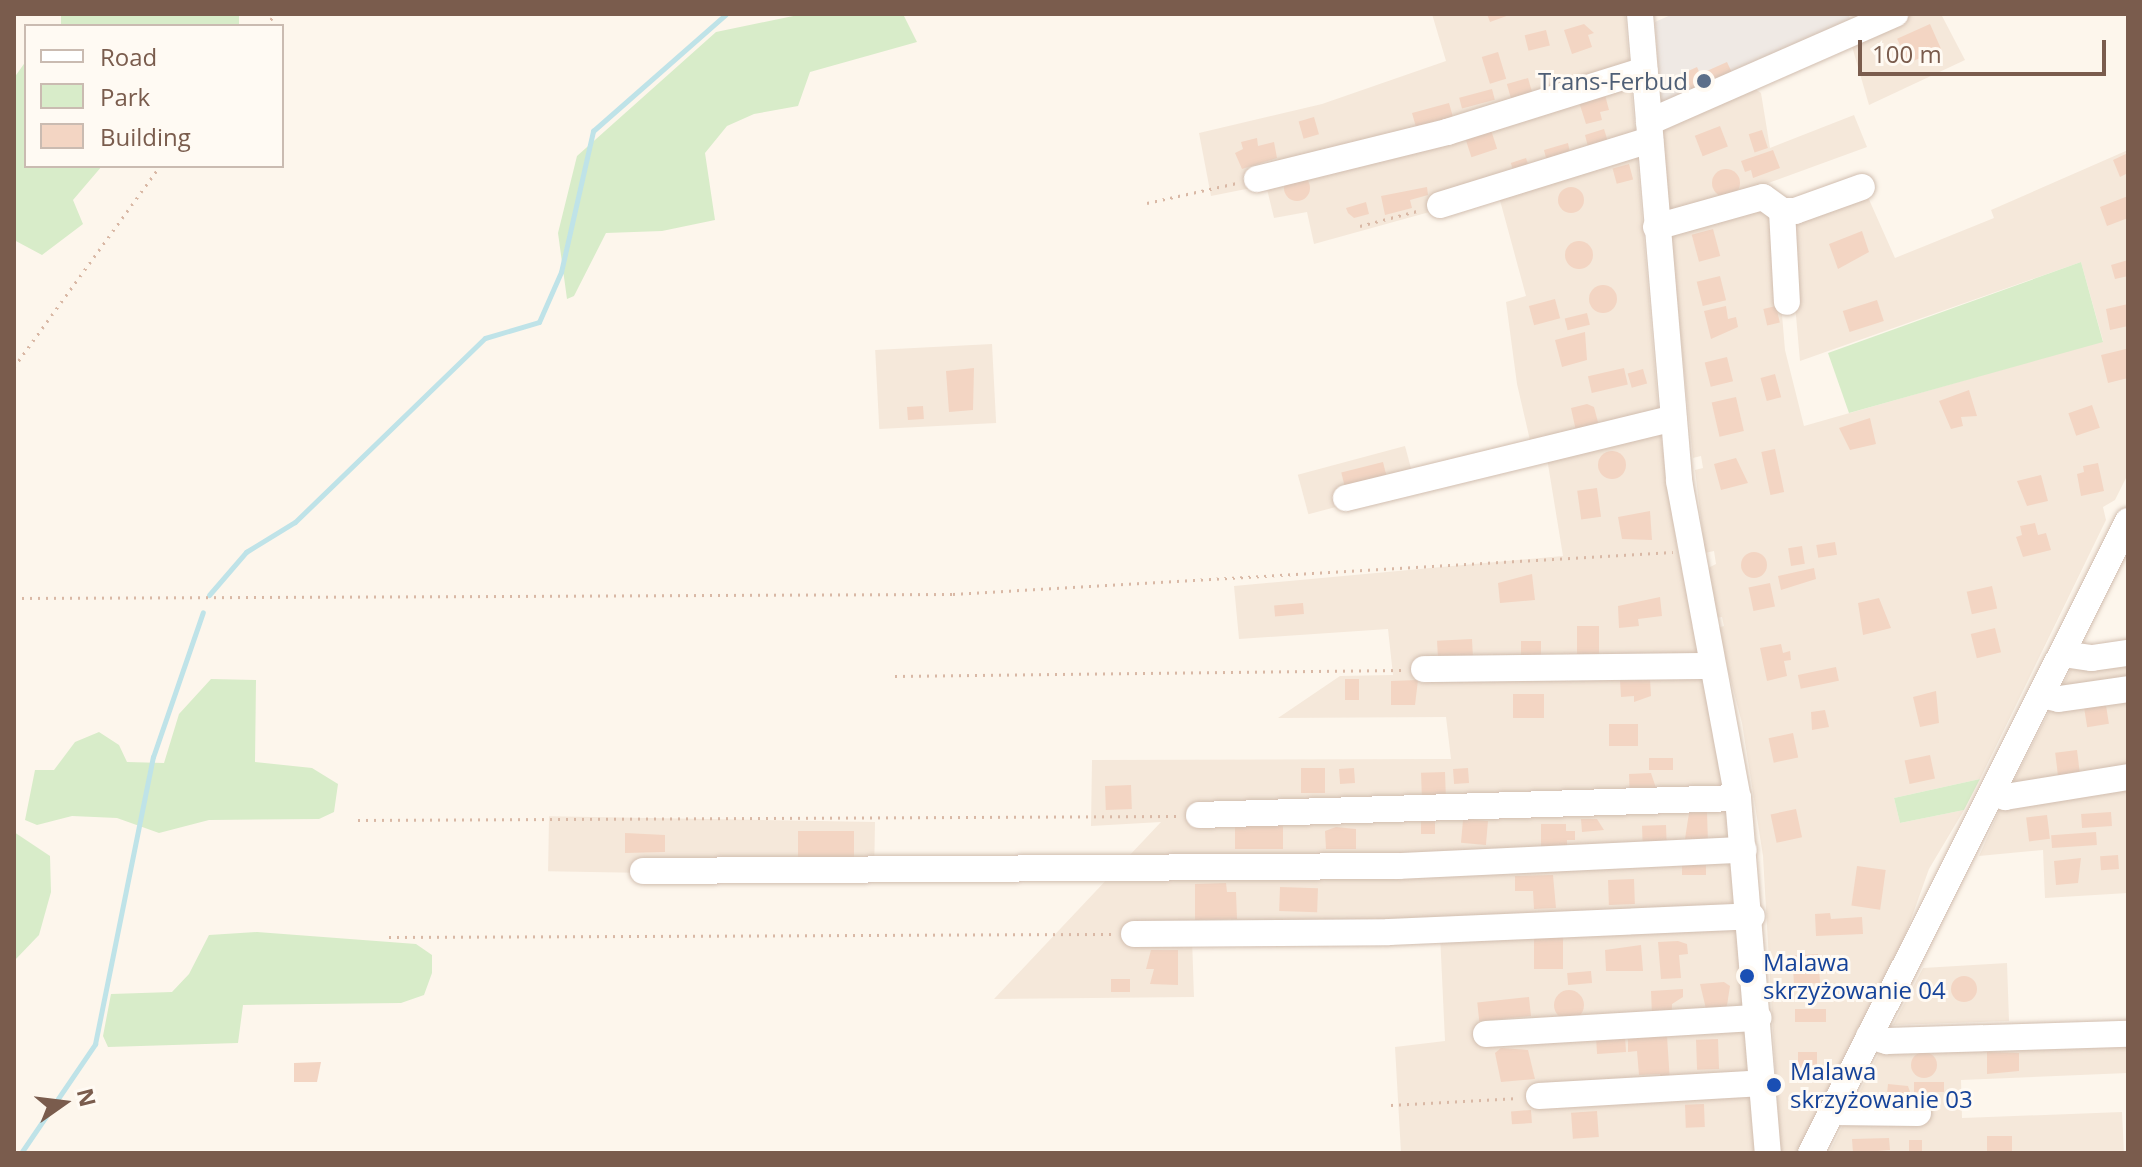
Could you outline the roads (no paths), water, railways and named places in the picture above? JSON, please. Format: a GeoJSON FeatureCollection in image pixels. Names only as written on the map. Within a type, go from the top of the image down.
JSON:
{"type":"FeatureCollection","features":[{"type":"Feature","properties":{"kind":"street"},"geometry":{"type":"LineString","coordinates":[[1640,14],[1673,418],[1688,551],[1738,798],[1752,916],[1768,1153]]}},
{"type":"Feature","properties":{"kind":"street"},"geometry":{"type":"LineString","coordinates":[[1440,205],[1649,131],[1895,14]]}},
{"type":"Feature","properties":{"kind":"street"},"geometry":{"type":"LineString","coordinates":[[1257,179],[1447,132],[1645,70]]}},
{"type":"Feature","properties":{"kind":"street"},"geometry":{"type":"LineString","coordinates":[[1656,227],[1763,197],[1782,211],[1805,209],[1862,187]]}},
{"type":"Feature","properties":{"kind":"street"},"geometry":{"type":"LineString","coordinates":[[1782,211],[1787,302]]}},
{"type":"Feature","properties":{"kind":"street"},"geometry":{"type":"LineString","coordinates":[[1346,498],[1673,418]]}},
{"type":"Feature","properties":{"kind":"street"},"geometry":{"type":"LineString","coordinates":[[1811,1153],[1867,1040],[1999,795],[2042,695],[2125,533]]}},
{"type":"Feature","properties":{"kind":"street"},"geometry":{"type":"LineString","coordinates":[[2063,654],[2092,658],[2128,653]]}},
{"type":"Feature","properties":{"kind":"street"},"geometry":{"type":"LineString","coordinates":[[1424,669],[1711,666]]}},
{"type":"Feature","properties":{"kind":"street"},"geometry":{"type":"LineString","coordinates":[[2042,695],[2059,699],[2128,689]]}},
{"type":"Feature","properties":{"kind":"street"},"geometry":{"type":"LineString","coordinates":[[1999,795],[2128,777]]}},
{"type":"Feature","properties":{"kind":"street"},"geometry":{"type":"LineString","coordinates":[[1999,795],[2026,804],[2128,792]]}},
{"type":"Feature","properties":{"kind":"street"},"geometry":{"type":"LineString","coordinates":[[1199,815],[1738,798]]}},
{"type":"Feature","properties":{"kind":"street"},"geometry":{"type":"LineString","coordinates":[[643,871],[1399,866],[1744,850]]}},
{"type":"Feature","properties":{"kind":"street"},"geometry":{"type":"LineString","coordinates":[[1134,934],[1389,932],[1752,916]]}},
{"type":"Feature","properties":{"kind":"street"},"geometry":{"type":"LineString","coordinates":[[1486,1034],[1759,1018]]}},
{"type":"Feature","properties":{"kind":"street"},"geometry":{"type":"LineString","coordinates":[[1867,1040],[2128,1033]]}},
{"type":"Feature","properties":{"kind":"street"},"geometry":{"type":"LineString","coordinates":[[1867,1040],[1885,1050],[1970,1051],[1978,1056]]}},
{"type":"Feature","properties":{"kind":"street"},"geometry":{"type":"LineString","coordinates":[[1539,1096],[1763,1083]]}},
{"type":"Feature","properties":{"kind":"street"},"geometry":{"type":"LineString","coordinates":[[1832,1112],[1918,1113]]}},
{"type":"Feature","properties":{"kind":"waterway"},"geometry":{"type":"LineString","coordinates":[[209,595],[246,552],[295,522],[485,338],[539,322],[561,272],[593,131],[726,14]]}},
{"type":"Feature","properties":{"kind":"waterway"},"geometry":{"type":"LineString","coordinates":[[21,1153],[95,1044],[153,757],[203,612]]}},
{"type":"Feature","properties":{"kind":"place","name":"Trans-Ferbud"},"geometry":{"type":"Point","coordinates":[1704,81]}},
{"type":"Feature","properties":{"kind":"place","name":"Malawa skrzyżowanie 04"},"geometry":{"type":"Point","coordinates":[1747,976]}},
{"type":"Feature","properties":{"kind":"place","name":"Malawa skrzyżowanie 03"},"geometry":{"type":"Point","coordinates":[1774,1085]}}]}
